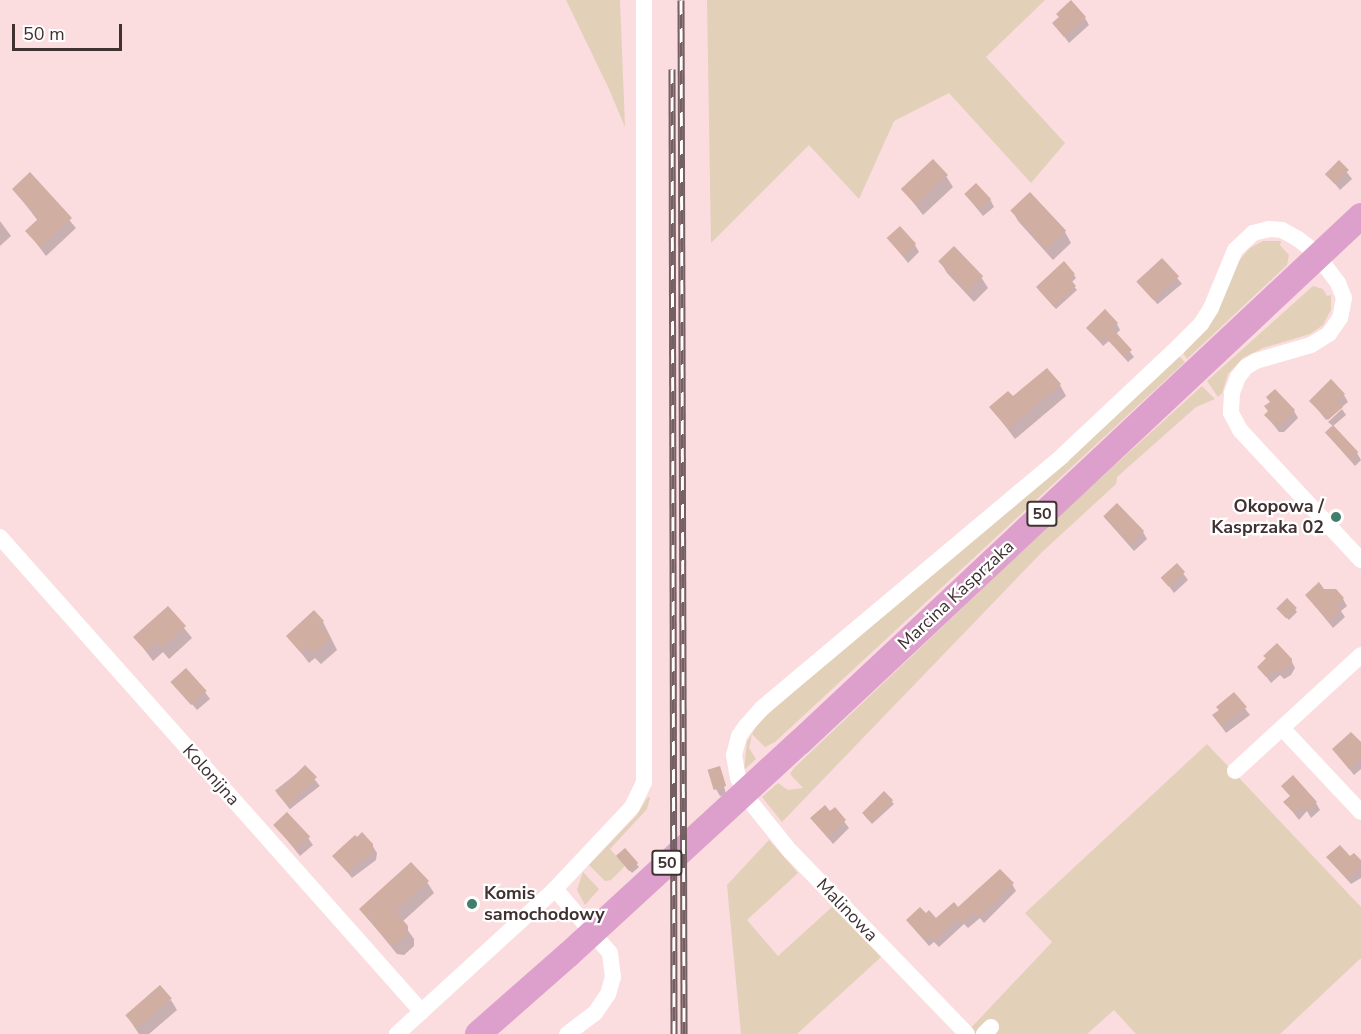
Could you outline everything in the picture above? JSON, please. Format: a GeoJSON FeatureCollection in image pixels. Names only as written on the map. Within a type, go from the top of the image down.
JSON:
{"type":"FeatureCollection","features":[{"type":"Feature","properties":{"kind":"main road","name":"Marcina Kasprzaka"},"geometry":{"type":"LineString","coordinates":[[478,1034],[568,955],[766,772],[1361,216]]}},
{"type":"Feature","properties":{"kind":"street"},"geometry":{"type":"LineString","coordinates":[[397,1034],[555,889],[632,807],[644,782],[644,0]]}},
{"type":"Feature","properties":{"kind":"street","name":"Marcina Kasprzaka"},"geometry":{"type":"LineString","coordinates":[[738,778],[735,746],[746,726],[762,708],[1062,456],[1178,347],[1201,324],[1211,308],[1228,263],[1241,243],[1253,233],[1269,229],[1282,230],[1298,238],[1317,256]]}},
{"type":"Feature","properties":{"kind":"street"},"geometry":{"type":"LineString","coordinates":[[1317,256],[1338,282],[1344,298],[1340,318],[1329,334],[1311,345],[1256,361],[1246,367],[1238,377],[1232,393],[1231,413],[1240,430],[1361,560]]}},
{"type":"Feature","properties":{"kind":"street","name":"Kolonijna"},"geometry":{"type":"LineString","coordinates":[[0,537],[331,913],[422,1012]]}},
{"type":"Feature","properties":{"kind":"street"},"geometry":{"type":"LineString","coordinates":[[1235,771],[1361,655]]}},
{"type":"Feature","properties":{"kind":"street"},"geometry":{"type":"LineString","coordinates":[[1282,728],[1361,812]]}},
{"type":"Feature","properties":{"kind":"street","name":"Malinowa"},"geometry":{"type":"LineString","coordinates":[[738,778],[745,795],[790,851],[967,1034]]}},
{"type":"Feature","properties":{"kind":"street"},"geometry":{"type":"LineString","coordinates":[[555,889],[610,953],[613,977],[608,994],[595,1013],[567,1034]]}},
{"type":"Feature","properties":{"kind":"shaded area"},"geometry":{"type":"Polygon","coordinates":[[[566,0],[620,0],[625,127],[609,89],[566,0]]]}},
{"type":"Feature","properties":{"kind":"shaded area"},"geometry":{"type":"Polygon","coordinates":[[[707,0],[1045,0],[986,57],[1065,143],[1031,183],[949,93],[894,121],[859,199],[809,145],[711,243],[707,0]]]}},
{"type":"Feature","properties":{"kind":"shaded area"},"geometry":{"type":"Polygon","coordinates":[[[1263,241],[1281,241],[1280,245],[1289,255],[1287,265],[1187,359],[1183,353],[1238,262],[1250,248],[1263,241]]]}},
{"type":"Feature","properties":{"kind":"shaded area"},"geometry":{"type":"Polygon","coordinates":[[[1313,286],[1323,289],[1327,296],[1331,295],[1331,310],[1323,325],[1310,334],[1263,348],[1243,358],[1228,374],[1222,393],[1218,397],[1207,381],[1313,286]]]}},
{"type":"Feature","properties":{"kind":"shaded area"},"geometry":{"type":"Polygon","coordinates":[[[1179,356],[1185,362],[775,742],[765,747],[752,734],[749,748],[756,759],[744,770],[747,742],[759,722],[1179,356]]]}},
{"type":"Feature","properties":{"kind":"shaded area"},"geometry":{"type":"Polygon","coordinates":[[[1202,386],[1215,399],[1196,407],[1117,477],[1116,484],[1042,552],[782,822],[762,797],[778,783],[788,790],[803,788],[790,774],[794,768],[1070,506],[1202,386]]]}},
{"type":"Feature","properties":{"kind":"shaded area"},"geometry":{"type":"Polygon","coordinates":[[[1207,744],[1361,907],[1361,958],[1280,1034],[1136,1034],[1114,1010],[1087,1034],[973,1034],[969,1030],[1052,942],[1025,913],[1207,744]]]}},
{"type":"Feature","properties":{"kind":"shaded area"},"geometry":{"type":"Polygon","coordinates":[[[648,797],[650,798],[647,809],[610,849],[625,866],[611,880],[605,881],[589,865],[636,816],[648,797]]]}},
{"type":"Feature","properties":{"kind":"shaded area"},"geometry":{"type":"Polygon","coordinates":[[[769,840],[798,873],[747,920],[778,956],[832,907],[881,957],[797,1034],[741,1034],[727,885],[769,840]]]}},
{"type":"Feature","properties":{"kind":"shaded area"},"geometry":{"type":"Polygon","coordinates":[[[583,872],[599,889],[585,905],[577,890],[583,872]]]}},
{"type":"Feature","properties":{"kind":"building"},"geometry":{"type":"Polygon","coordinates":[[[1071,0],[1086,17],[1064,37],[1052,23],[1059,17],[1056,14],[1071,0]]]}},
{"type":"Feature","properties":{"kind":"building"},"geometry":{"type":"Polygon","coordinates":[[[933,159],[948,175],[916,205],[901,189],[933,159]]]}},
{"type":"Feature","properties":{"kind":"building"},"geometry":{"type":"Polygon","coordinates":[[[1339,160],[1349,170],[1335,184],[1325,174],[1339,160]]]}},
{"type":"Feature","properties":{"kind":"building"},"geometry":{"type":"Polygon","coordinates":[[[30,172],[72,218],[40,247],[25,231],[38,219],[12,189],[30,172]]]}},
{"type":"Feature","properties":{"kind":"building"},"geometry":{"type":"Polygon","coordinates":[[[976,183],[991,199],[979,210],[964,194],[976,183]]]}},
{"type":"Feature","properties":{"kind":"building"},"geometry":{"type":"Polygon","coordinates":[[[1030,192],[1066,231],[1046,249],[1010,210],[1030,192]]]}},
{"type":"Feature","properties":{"kind":"building"},"geometry":{"type":"Polygon","coordinates":[[[900,226],[916,244],[903,256],[887,238],[900,226]]]}},
{"type":"Feature","properties":{"kind":"building"},"geometry":{"type":"Polygon","coordinates":[[[954,246],[983,276],[967,291],[938,261],[954,246]]]}},
{"type":"Feature","properties":{"kind":"building"},"geometry":{"type":"Polygon","coordinates":[[[1162,258],[1179,276],[1153,300],[1136,282],[1162,258]]]}},
{"type":"Feature","properties":{"kind":"building"},"geometry":{"type":"Polygon","coordinates":[[[1064,261],[1075,274],[1070,279],[1076,286],[1054,307],[1036,287],[1064,261]]]}},
{"type":"Feature","properties":{"kind":"building"},"geometry":{"type":"Polygon","coordinates":[[[1105,309],[1118,323],[1112,328],[1132,350],[1124,357],[1104,336],[1099,341],[1086,328],[1105,309]]]}},
{"type":"Feature","properties":{"kind":"building"},"geometry":{"type":"Polygon","coordinates":[[[1047,368],[1061,384],[1008,429],[989,407],[1008,391],[1013,396],[1047,368]]]}},
{"type":"Feature","properties":{"kind":"building"},"geometry":{"type":"Polygon","coordinates":[[[1331,379],[1345,394],[1337,401],[1343,407],[1328,420],[1309,401],[1331,379]]]}},
{"type":"Feature","properties":{"kind":"building"},"geometry":{"type":"Polygon","coordinates":[[[1275,389],[1295,410],[1280,425],[1274,425],[1264,415],[1268,411],[1264,406],[1270,402],[1266,397],[1275,389]]]}},
{"type":"Feature","properties":{"kind":"building"},"geometry":{"type":"Polygon","coordinates":[[[1333,425],[1358,452],[1350,460],[1325,433],[1333,425]]]}},
{"type":"Feature","properties":{"kind":"building"},"geometry":{"type":"Polygon","coordinates":[[[1117,503],[1144,531],[1130,544],[1103,516],[1117,503]]]}},
{"type":"Feature","properties":{"kind":"building"},"geometry":{"type":"Polygon","coordinates":[[[1177,563],[1185,572],[1169,587],[1161,578],[1177,563]]]}},
{"type":"Feature","properties":{"kind":"building"},"geometry":{"type":"Polygon","coordinates":[[[1319,582],[1324,589],[1336,589],[1344,598],[1336,604],[1342,609],[1328,621],[1305,595],[1319,582]]]}},
{"type":"Feature","properties":{"kind":"building"},"geometry":{"type":"Polygon","coordinates":[[[1287,598],[1297,608],[1286,619],[1276,609],[1287,598]]]}},
{"type":"Feature","properties":{"kind":"building"},"geometry":{"type":"Polygon","coordinates":[[[168,606],[186,626],[162,648],[156,642],[146,651],[133,637],[168,606]]]}},
{"type":"Feature","properties":{"kind":"building"},"geometry":{"type":"Polygon","coordinates":[[[314,610],[324,621],[320,625],[331,638],[313,654],[307,647],[301,653],[286,636],[314,610]]]}},
{"type":"Feature","properties":{"kind":"building"},"geometry":{"type":"Polygon","coordinates":[[[1277,643],[1292,659],[1292,664],[1279,673],[1275,669],[1266,677],[1257,667],[1266,658],[1263,656],[1277,643]]]}},
{"type":"Feature","properties":{"kind":"building"},"geometry":{"type":"Polygon","coordinates":[[[186,668],[207,691],[191,705],[170,682],[186,668]]]}},
{"type":"Feature","properties":{"kind":"building"},"geometry":{"type":"Polygon","coordinates":[[[1234,692],[1247,707],[1221,726],[1212,715],[1219,710],[1216,707],[1234,692]]]}},
{"type":"Feature","properties":{"kind":"building"},"geometry":{"type":"Polygon","coordinates":[[[1351,732],[1361,742],[1361,758],[1349,769],[1332,749],[1351,732]]]}},
{"type":"Feature","properties":{"kind":"building"},"geometry":{"type":"Polygon","coordinates":[[[305,765],[317,777],[289,805],[277,793],[305,765]]]}},
{"type":"Feature","properties":{"kind":"building"},"geometry":{"type":"Polygon","coordinates":[[[720,766],[726,786],[714,790],[708,770],[720,766]]]}},
{"type":"Feature","properties":{"kind":"building"},"geometry":{"type":"Polygon","coordinates":[[[1293,775],[1317,802],[1306,812],[1302,805],[1294,813],[1283,802],[1290,796],[1281,786],[1293,775]]]}},
{"type":"Feature","properties":{"kind":"building"},"geometry":{"type":"Polygon","coordinates":[[[884,791],[893,800],[871,822],[862,813],[884,791]]]}},
{"type":"Feature","properties":{"kind":"building"},"geometry":{"type":"Polygon","coordinates":[[[825,805],[830,811],[835,807],[846,820],[828,838],[810,818],[825,805]]]}},
{"type":"Feature","properties":{"kind":"building"},"geometry":{"type":"Polygon","coordinates":[[[287,812],[310,837],[296,850],[273,825],[287,812]]]}},
{"type":"Feature","properties":{"kind":"building"},"geometry":{"type":"Polygon","coordinates":[[[362,832],[373,844],[373,852],[347,872],[332,856],[355,835],[357,837],[362,832]]]}},
{"type":"Feature","properties":{"kind":"building"},"geometry":{"type":"Polygon","coordinates":[[[1340,845],[1350,856],[1354,853],[1361,860],[1361,867],[1346,878],[1326,857],[1340,845]]]}},
{"type":"Feature","properties":{"kind":"building"},"geometry":{"type":"Polygon","coordinates":[[[625,848],[638,863],[629,871],[616,856],[625,848]]]}},
{"type":"Feature","properties":{"kind":"building"},"geometry":{"type":"Polygon","coordinates":[[[411,862],[429,881],[395,911],[408,926],[408,934],[397,944],[389,943],[359,909],[411,862]]]}},
{"type":"Feature","properties":{"kind":"building"},"geometry":{"type":"Polygon","coordinates":[[[1000,869],[1014,883],[980,917],[975,912],[963,922],[959,918],[934,941],[929,936],[924,940],[906,920],[920,907],[926,913],[929,910],[936,918],[954,902],[958,907],[1000,869]]]}},
{"type":"Feature","properties":{"kind":"building"},"geometry":{"type":"Polygon","coordinates":[[[160,985],[172,999],[137,1029],[125,1015],[160,985]]]}},
{"type":"Feature","properties":{"kind":"railway"},"geometry":{"type":"LineString","coordinates":[[681,0],[684,1034]]}},
{"type":"Feature","properties":{"kind":"railway"},"geometry":{"type":"LineString","coordinates":[[672,69],[674,1034]]}},
{"type":"Feature","properties":{"kind":"place","name":"Okopowa / Kasprzaka 02"},"geometry":{"type":"Point","coordinates":[1336,517]}},
{"type":"Feature","properties":{"kind":"place","name":"Komis samochodowy"},"geometry":{"type":"Point","coordinates":[472,904]}}]}
